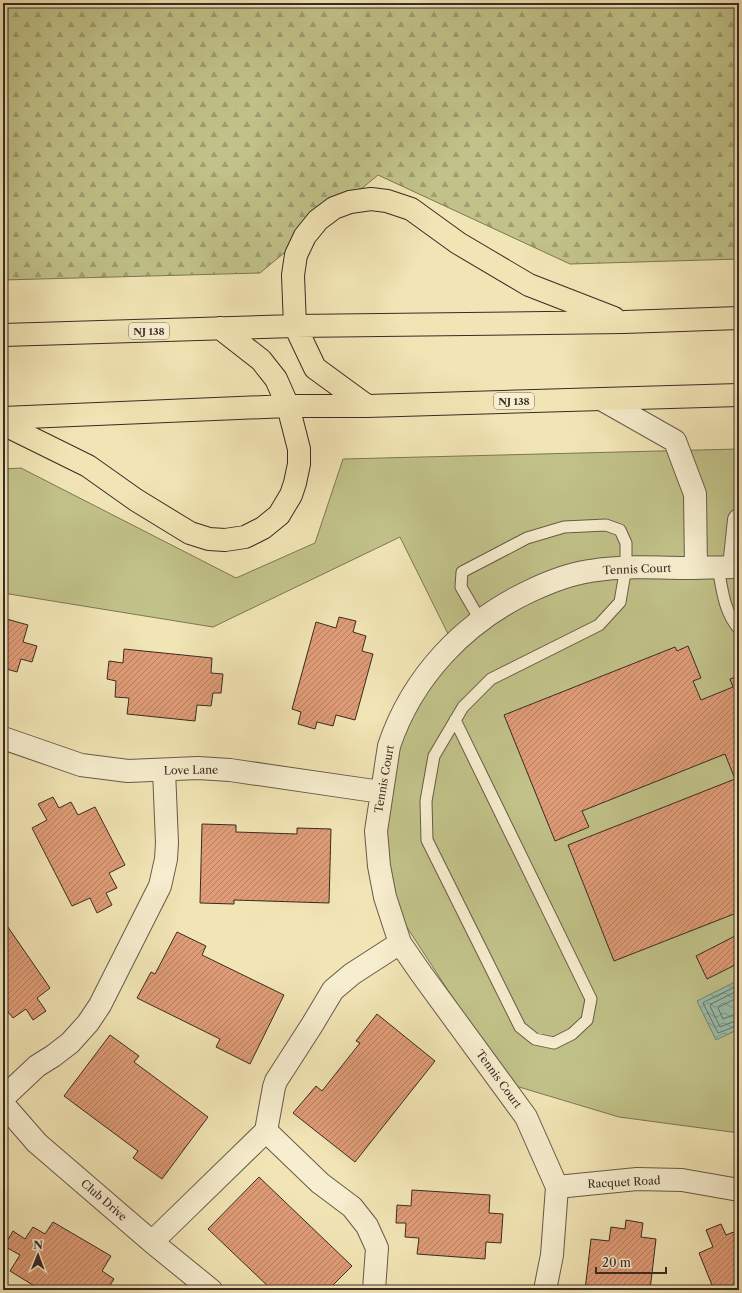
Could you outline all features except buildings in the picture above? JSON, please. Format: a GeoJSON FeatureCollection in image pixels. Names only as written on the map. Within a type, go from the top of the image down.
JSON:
{"type":"FeatureCollection","features":[{"type":"Feature","properties":{"kind":"highway"},"geometry":{"type":"LineString","coordinates":[[367,406],[315,368],[295,326],[293,275],[296,255],[305,236],[318,220],[334,208],[350,202],[371,199],[387,201],[411,209],[458,243],[529,285],[624,322]]}},
{"type":"Feature","properties":{"kind":"highway","name":"NJ 138"},"geometry":{"type":"LineString","coordinates":[[3,335],[295,326],[624,322],[739,318]]}},
{"type":"Feature","properties":{"kind":"highway"},"geometry":{"type":"LineString","coordinates":[[3,424],[88,466],[136,500],[190,533],[209,539],[225,540],[245,537],[263,528],[279,515],[291,495],[295,484],[299,464],[299,448],[288,406],[276,379],[260,360],[220,328]]}},
{"type":"Feature","properties":{"kind":"highway","name":"NJ 138"},"geometry":{"type":"LineString","coordinates":[[3,418],[288,406],[367,406],[739,396]]}},
{"type":"Feature","properties":{"kind":"street"},"geometry":{"type":"LineString","coordinates":[[601,399],[675,441],[695,494],[696,568]]}},
{"type":"Feature","properties":{"kind":"street"},"geometry":{"type":"LineString","coordinates":[[730,567],[739,520]]}},
{"type":"Feature","properties":{"kind":"street","name":"Tennis Court"},"geometry":{"type":"LineString","coordinates":[[545,1290],[552,1255],[557,1187],[526,1117],[400,943],[384,897],[378,866],[376,831],[389,746],[392,735],[408,702],[420,682],[438,659],[456,640],[480,620],[514,598],[564,577],[589,571],[626,567],[730,567]]}},
{"type":"Feature","properties":{"kind":"street","name":"Love Lane"},"geometry":{"type":"LineString","coordinates":[[3,738],[81,764],[128,771],[198,768],[230,770],[381,792]]}},
{"type":"Feature","properties":{"kind":"street"},"geometry":{"type":"LineString","coordinates":[[3,1098],[37,1066],[70,1043],[88,1023],[100,1004],[160,886],[166,859],[167,843],[164,770]]}},
{"type":"Feature","properties":{"kind":"street"},"geometry":{"type":"LineString","coordinates":[[152,1242],[266,1131],[276,1081],[333,990],[352,974],[400,943]]}},
{"type":"Feature","properties":{"kind":"street","name":"Club Drive"},"geometry":{"type":"LineString","coordinates":[[3,1104],[37,1143],[152,1242],[211,1290]]}},
{"type":"Feature","properties":{"kind":"street"},"geometry":{"type":"LineString","coordinates":[[266,1131],[320,1183],[352,1207],[367,1226],[377,1248],[374,1290]]}},
{"type":"Feature","properties":{"kind":"street","name":"Racquet Road"},"geometry":{"type":"LineString","coordinates":[[557,1187],[637,1179],[682,1180],[739,1190]]}},
{"type":"Feature","properties":{"kind":"lane"},"geometry":{"type":"LineString","coordinates":[[455,720],[590,999],[588,1020],[572,1034],[554,1043],[535,1039],[520,1027],[427,840],[426,801],[434,756],[455,720],[463,707],[491,679],[599,625],[620,602],[626,567],[626,542],[620,530],[606,525],[564,527],[527,538],[462,572],[461,587],[480,620]]}},
{"type":"Feature","properties":{"kind":"lane"},"geometry":{"type":"LineString","coordinates":[[730,567],[725,603],[734,623],[739,629]]}},
{"type":"Feature","properties":{"kind":"green space"},"geometry":{"type":"Polygon","coordinates":[[[3,3],[739,3],[739,259],[570,264],[378,175],[260,273],[3,280],[3,3]]]}},
{"type":"Feature","properties":{"kind":"green space"},"geometry":{"type":"Polygon","coordinates":[[[739,449],[739,1133],[619,1117],[509,1084],[384,892],[373,791],[452,642],[400,537],[213,627],[3,593],[3,469],[21,468],[236,578],[315,543],[343,459],[739,449]]]}},
{"type":"Feature","properties":{"kind":"water"},"geometry":{"type":"Polygon","coordinates":[[[739,980],[739,1029],[716,1040],[697,1001],[739,980]]]}}]}
